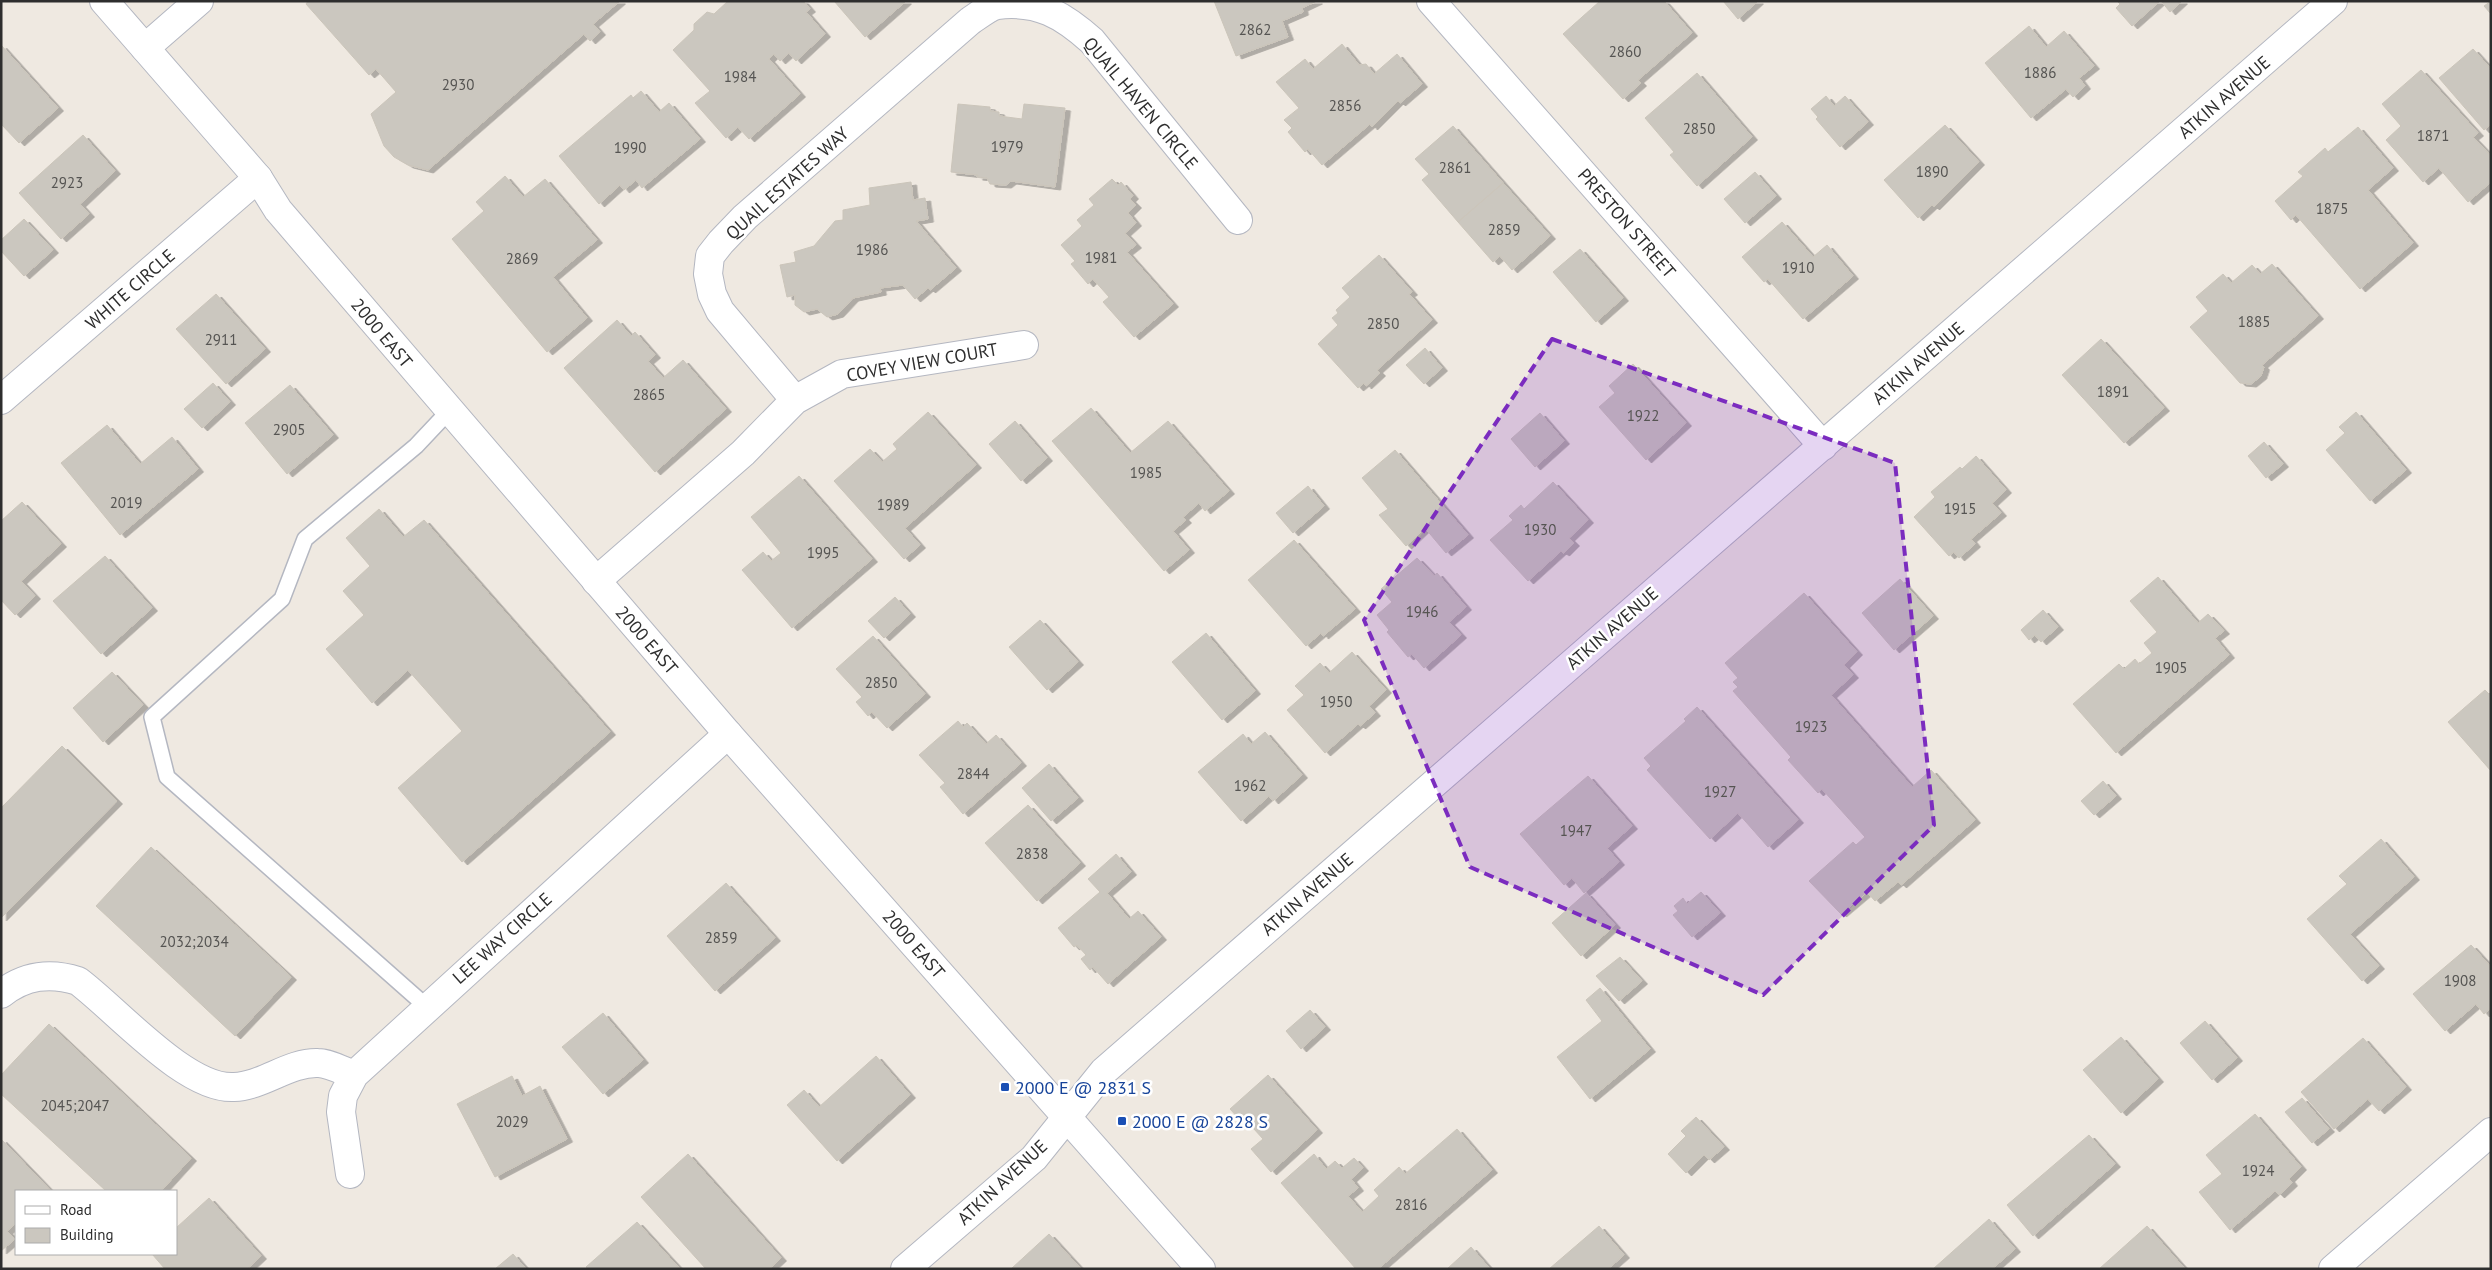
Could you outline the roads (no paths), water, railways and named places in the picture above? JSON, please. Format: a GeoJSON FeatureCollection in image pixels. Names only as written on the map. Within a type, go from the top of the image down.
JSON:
{"type":"FeatureCollection","features":[{"type":"Feature","properties":{"kind":"street","name":"2000 EAST"},"geometry":{"type":"LineString","coordinates":[[104,1],[258,178],[278,210],[449,411],[728,734],[1201,1269]]}},
{"type":"Feature","properties":{"kind":"street"},"geometry":{"type":"LineString","coordinates":[[145,48],[199,1]]}},
{"type":"Feature","properties":{"kind":"street","name":"QUAIL HAVEN CIRCLE"},"geometry":{"type":"LineString","coordinates":[[1030,1],[1063,16],[1092,41],[1238,220]]}},
{"type":"Feature","properties":{"kind":"street","name":"QUAIL ESTATES WAY"},"geometry":{"type":"LineString","coordinates":[[795,400],[720,311],[712,294],[708,274],[710,256],[745,217],[970,21],[996,5],[1030,1]]}},
{"type":"Feature","properties":{"kind":"street","name":"PRESTON STREET"},"geometry":{"type":"LineString","coordinates":[[1431,1],[1823,446]]}},
{"type":"Feature","properties":{"kind":"street","name":"ATKIN AVENUE"},"geometry":{"type":"LineString","coordinates":[[905,1269],[1034,1158],[1110,1066],[2333,1]]}},
{"type":"Feature","properties":{"kind":"street","name":"WHITE CIRCLE"},"geometry":{"type":"LineString","coordinates":[[1,400],[258,178]]}},
{"type":"Feature","properties":{"kind":"street","name":"COVEY VIEW COURT"},"geometry":{"type":"LineString","coordinates":[[795,400],[842,374],[1024,345]]}},
{"type":"Feature","properties":{"kind":"street"},"geometry":{"type":"LineString","coordinates":[[596,581],[742,453],[795,400]]}},
{"type":"Feature","properties":{"kind":"street","name":"LEE WAY CIRCLE"},"geometry":{"type":"LineString","coordinates":[[350,1174],[341,1112],[343,1096],[354,1075],[728,734]]}},
{"type":"Feature","properties":{"kind":"street"},"geometry":{"type":"LineString","coordinates":[[1,994],[11,986],[41,975],[62,976],[78,982],[182,1070],[215,1086],[233,1087],[250,1084],[303,1064],[319,1062],[354,1075]]}},
{"type":"Feature","properties":{"kind":"street"},"geometry":{"type":"LineString","coordinates":[[2333,1269],[2491,1132]]}},
{"type":"Feature","properties":{"kind":"lane"},"geometry":{"type":"LineString","coordinates":[[427,1007],[167,777],[152,717],[282,599],[305,539],[416,446],[449,411]]}},
{"type":"Feature","properties":{"kind":"place","name":"2000 E @ 2831 S"},"geometry":{"type":"Point","coordinates":[1005,1087]}},
{"type":"Feature","properties":{"kind":"place","name":"2000 E @ 2828 S"},"geometry":{"type":"Point","coordinates":[1122,1121]}}]}
